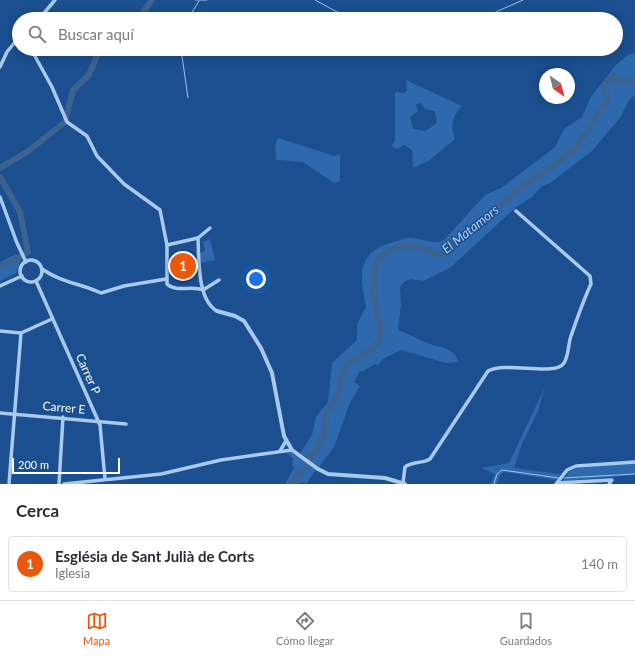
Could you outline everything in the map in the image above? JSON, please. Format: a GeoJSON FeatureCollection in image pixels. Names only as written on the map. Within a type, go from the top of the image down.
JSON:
{"type":"FeatureCollection","features":[{"type":"Feature","properties":{"kind":"street"},"geometry":{"type":"LineString","coordinates":[[45,12],[55,0]]}},
{"type":"Feature","properties":{"kind":"street"},"geometry":{"type":"LineString","coordinates":[[0,67],[7,52],[12,46]]}},
{"type":"Feature","properties":{"kind":"street"},"geometry":{"type":"LineString","coordinates":[[35,56],[52,87],[67,122],[87,136],[97,156],[124,184],[160,210],[167,246],[166,279],[170,288],[203,290],[219,280]]}},
{"type":"Feature","properties":{"kind":"street"},"geometry":{"type":"LineString","coordinates":[[0,197],[26,262]]}},
{"type":"Feature","properties":{"kind":"street"},"geometry":{"type":"LineString","coordinates":[[198,238],[199,264],[203,290],[208,304],[217,311],[235,316],[246,323],[261,348],[272,373],[282,429],[286,441],[294,451],[318,469],[331,474],[385,478],[404,483],[406,467],[409,464],[425,462],[430,459],[488,371],[495,368],[510,366],[554,369],[561,366],[565,360],[590,284],[590,276],[516,211]]}},
{"type":"Feature","properties":{"kind":"street"},"geometry":{"type":"LineString","coordinates":[[167,246],[198,238],[210,228]]}},
{"type":"Feature","properties":{"kind":"street"},"geometry":{"type":"LineString","coordinates":[[42,269],[40,278],[36,281],[28,282],[22,276],[21,268],[26,262],[34,261],[38,263],[42,269],[55,277],[88,287],[101,293],[124,286],[166,279]]}},
{"type":"Feature","properties":{"kind":"street"},"geometry":{"type":"LineString","coordinates":[[0,286],[22,276]]}},
{"type":"Feature","properties":{"kind":"street","name":"Carrer P"},"geometry":{"type":"LineString","coordinates":[[36,281],[99,421],[105,479]]}},
{"type":"Feature","properties":{"kind":"street"},"geometry":{"type":"LineString","coordinates":[[0,331],[22,333],[52,319]]}},
{"type":"Feature","properties":{"kind":"street"},"geometry":{"type":"LineString","coordinates":[[9,484],[22,333]]}},
{"type":"Feature","properties":{"kind":"street","name":"Carrer E"},"geometry":{"type":"LineString","coordinates":[[0,413],[63,417],[126,424]]}},
{"type":"Feature","properties":{"kind":"street"},"geometry":{"type":"LineString","coordinates":[[59,484],[63,417]]}},
{"type":"Feature","properties":{"kind":"street"},"geometry":{"type":"LineString","coordinates":[[280,451],[286,441]]}},
{"type":"Feature","properties":{"kind":"street"},"geometry":{"type":"LineString","coordinates":[[64,484],[161,474],[221,460],[280,451],[294,451]]}},
{"type":"Feature","properties":{"kind":"street"},"geometry":{"type":"LineString","coordinates":[[557,484],[563,475],[572,467],[580,465],[635,462]]}},
{"type":"Feature","properties":{"kind":"street"},"geometry":{"type":"LineString","coordinates":[[557,484],[612,480],[609,484]]}},
{"type":"Feature","properties":{"kind":"shaded area"},"geometry":{"type":"Polygon","coordinates":[[[635,53],[635,95],[630,99],[619,119],[592,151],[550,183],[542,186],[532,197],[516,207],[450,268],[423,281],[410,279],[404,282],[400,287],[401,305],[398,330],[430,344],[447,349],[453,353],[459,362],[446,363],[401,350],[383,359],[378,365],[375,364],[362,372],[360,371],[354,382],[360,386],[349,405],[334,447],[319,467],[300,453],[312,435],[316,417],[328,402],[332,363],[357,340],[357,324],[366,307],[362,285],[362,275],[366,259],[372,252],[381,246],[409,238],[436,242],[444,240],[485,195],[501,188],[555,147],[564,129],[582,117],[591,97],[616,65],[628,55],[635,53]]]}},
{"type":"Feature","properties":{"kind":"shaded area"},"geometry":{"type":"Polygon","coordinates":[[[406,80],[462,106],[456,114],[452,125],[455,139],[430,160],[413,168],[412,150],[404,145],[398,149],[391,146],[395,142],[395,92],[404,93],[407,90],[406,80]],[[421,103],[416,104],[418,111],[410,117],[413,129],[426,131],[437,123],[435,111],[425,109],[421,103]]]}},
{"type":"Feature","properties":{"kind":"shaded area"},"geometry":{"type":"Polygon","coordinates":[[[278,138],[334,156],[340,154],[340,181],[334,183],[303,162],[276,160],[275,145],[278,138]]]}},
{"type":"Feature","properties":{"kind":"shaded area"},"geometry":{"type":"Polygon","coordinates":[[[210,239],[215,260],[201,263],[200,253],[205,251],[203,242],[210,239]]]}},
{"type":"Feature","properties":{"kind":"shaded area"},"geometry":{"type":"Polygon","coordinates":[[[16,254],[21,260],[16,273],[0,281],[0,262],[16,254]]]}},
{"type":"Feature","properties":{"kind":"shaded area"},"geometry":{"type":"Polygon","coordinates":[[[545,387],[538,411],[522,444],[514,468],[560,474],[556,480],[504,472],[500,475],[497,484],[491,484],[495,474],[481,468],[509,463],[545,387]]]}},
{"type":"Feature","properties":{"kind":"shaded area"},"geometry":{"type":"Polygon","coordinates":[[[291,452],[316,470],[306,484],[301,482],[299,484],[285,484],[294,468],[292,465],[293,458],[287,454],[291,452]]]}},
{"type":"Feature","properties":{"kind":"shaded area"},"geometry":{"type":"Polygon","coordinates":[[[635,463],[635,475],[563,481],[568,474],[566,473],[577,468],[635,463]]]}},
{"type":"Feature","properties":{"kind":"waterway"},"geometry":{"type":"LineString","coordinates":[[143,12],[152,0]]}},
{"type":"Feature","properties":{"kind":"waterway"},"geometry":{"type":"LineString","coordinates":[[195,0],[207,0]]}},
{"type":"Feature","properties":{"kind":"waterway"},"geometry":{"type":"LineString","coordinates":[[315,0],[337,12]]}},
{"type":"Feature","properties":{"kind":"waterway"},"geometry":{"type":"LineString","coordinates":[[496,12],[523,0]]}},
{"type":"Feature","properties":{"kind":"waterway"},"geometry":{"type":"LineString","coordinates":[[192,12],[199,1]]}},
{"type":"Feature","properties":{"kind":"waterway"},"geometry":{"type":"LineString","coordinates":[[0,168],[27,152],[65,122],[73,90],[89,75],[97,56]]}},
{"type":"Feature","properties":{"kind":"waterway"},"geometry":{"type":"LineString","coordinates":[[182,56],[188,98]]}},
{"type":"Feature","properties":{"kind":"waterway","name":"El Matamors"},"geometry":{"type":"LineString","coordinates":[[292,484],[318,447],[325,430],[326,415],[341,389],[341,378],[348,363],[373,349],[379,340],[380,329],[374,296],[375,265],[379,257],[399,247],[408,246],[420,247],[440,255],[444,253],[523,185],[553,166],[576,148],[608,98],[605,88],[608,81],[615,76],[623,82],[635,81]]}},
{"type":"Feature","properties":{"kind":"waterway"},"geometry":{"type":"LineString","coordinates":[[0,177],[20,212],[28,252],[15,260],[0,266]]}},
{"type":"Feature","properties":{"kind":"waterway"},"geometry":{"type":"LineString","coordinates":[[494,484],[497,474],[502,470],[559,478]]}},
{"type":"Feature","properties":{"kind":"waterway"},"geometry":{"type":"LineString","coordinates":[[564,478],[635,474]]}},
{"type":"Feature","properties":{"kind":"place","name":"Església de Sant Julià de Corts"},"geometry":{"type":"Point","coordinates":[183,266]}}]}
